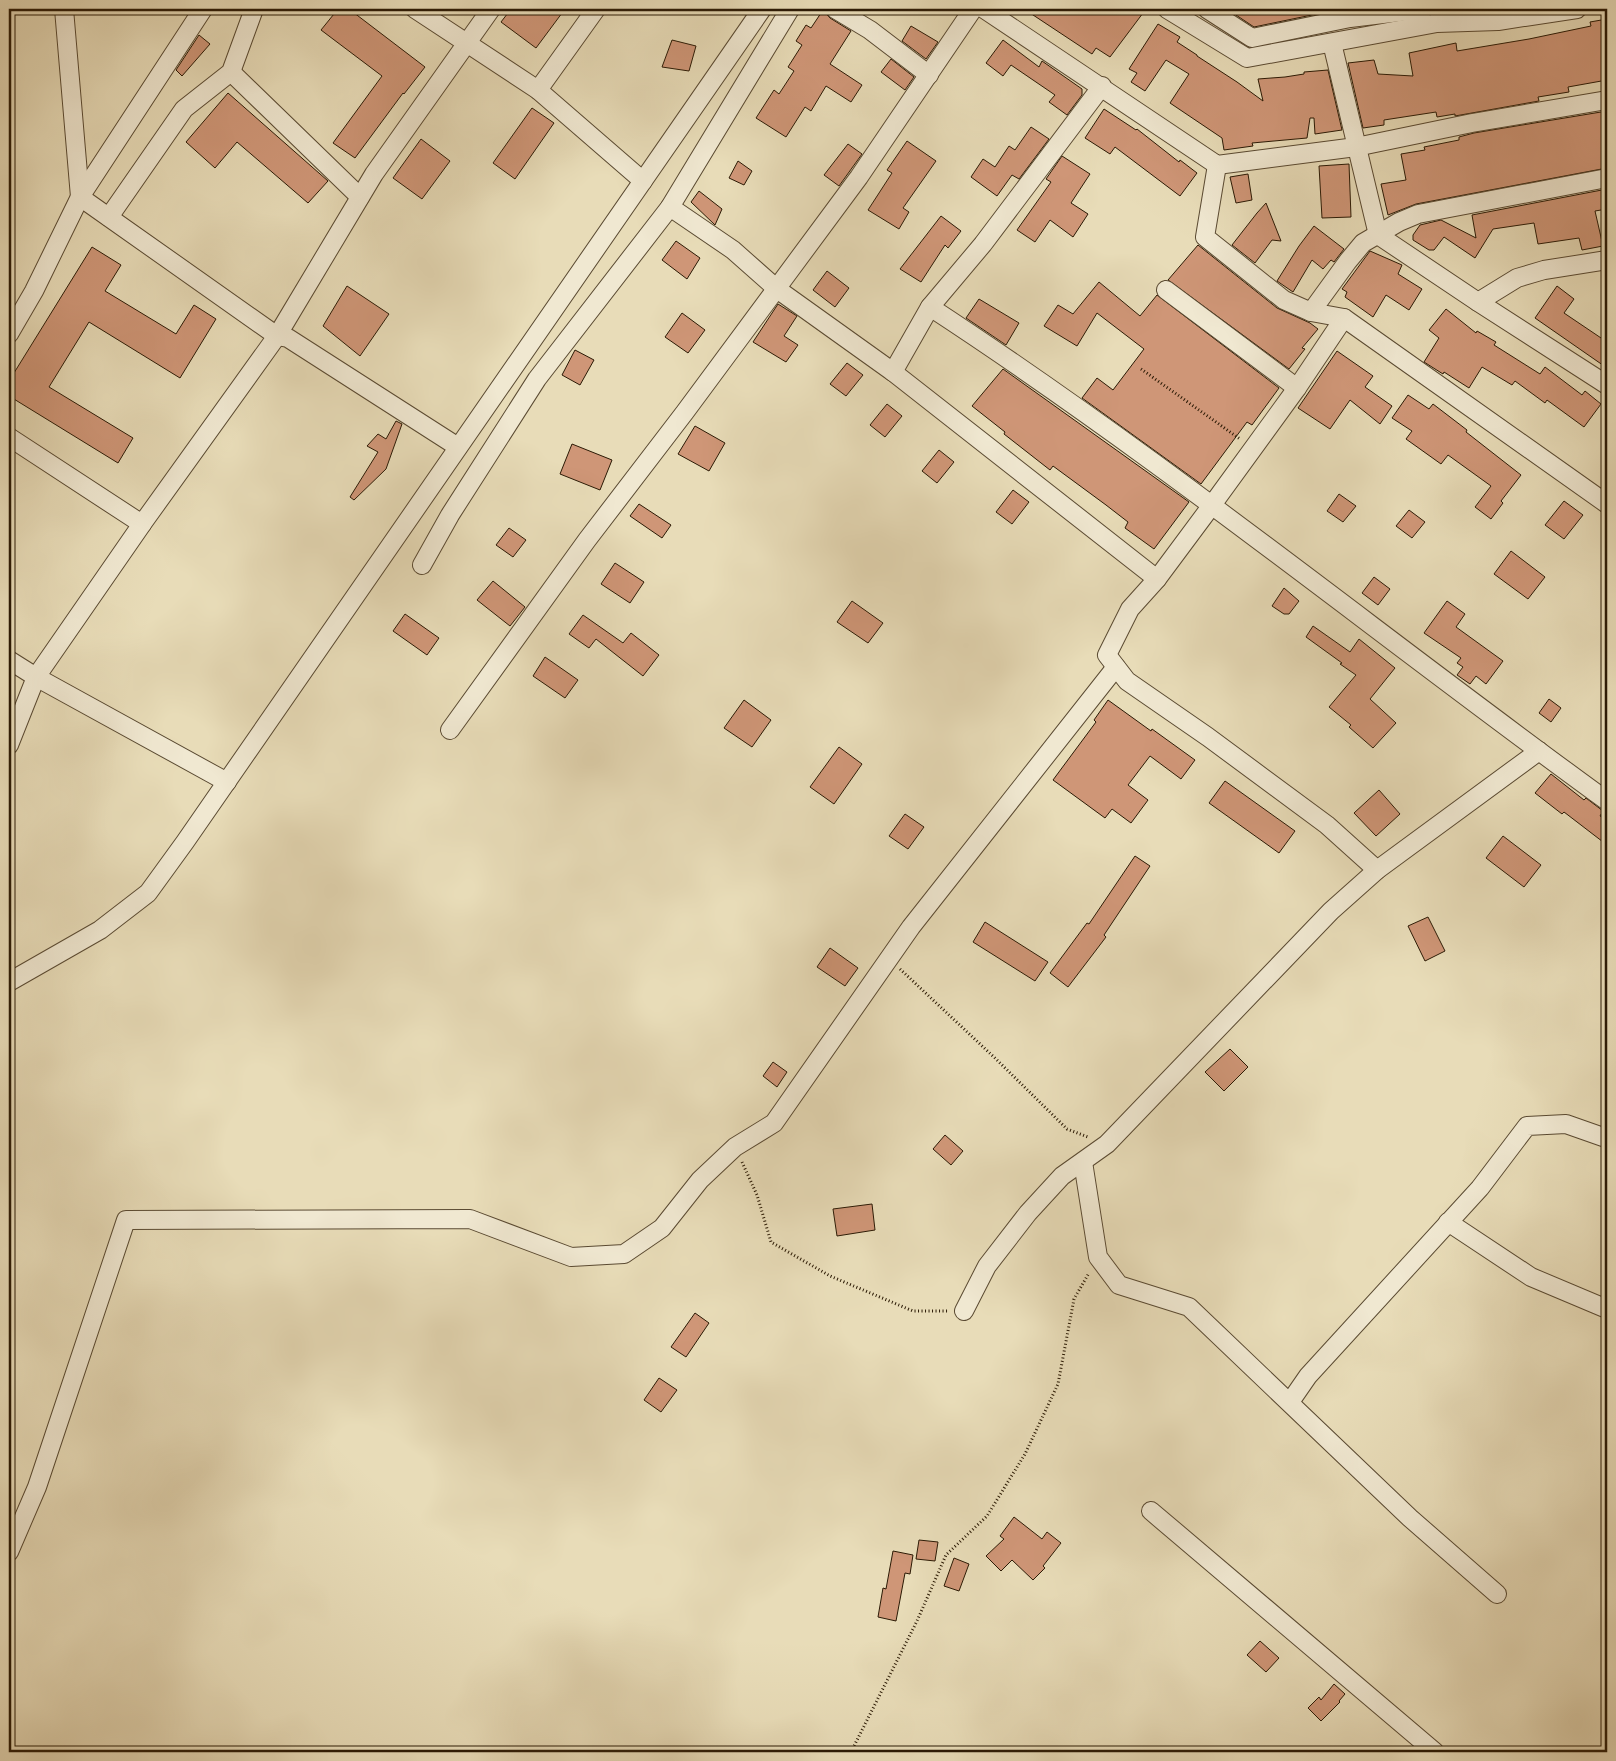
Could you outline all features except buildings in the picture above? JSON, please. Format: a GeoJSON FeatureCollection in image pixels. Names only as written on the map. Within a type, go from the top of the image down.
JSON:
{"type":"FeatureCollection","features":[{"type":"Feature","properties":{"kind":"street"},"geometry":{"type":"LineString","coordinates":[[64,9],[80,197],[277,336],[288,338],[458,447]]}},
{"type":"Feature","properties":{"kind":"street"},"geometry":{"type":"LineString","coordinates":[[9,334],[34,290],[80,197],[203,9]]}},
{"type":"Feature","properties":{"kind":"street"},"geometry":{"type":"LineString","coordinates":[[109,218],[184,109],[231,72],[254,9]]}},
{"type":"Feature","properties":{"kind":"street"},"geometry":{"type":"LineString","coordinates":[[416,9],[538,90],[643,181]]}},
{"type":"Feature","properties":{"kind":"street"},"geometry":{"type":"LineString","coordinates":[[9,745],[36,676],[277,336],[374,174],[491,9]]}},
{"type":"Feature","properties":{"kind":"street"},"geometry":{"type":"LineString","coordinates":[[538,90],[596,9]]}},
{"type":"Feature","properties":{"kind":"street"},"geometry":{"type":"LineString","coordinates":[[9,982],[100,930],[148,892],[227,782],[762,9]]}},
{"type":"Feature","properties":{"kind":"street"},"geometry":{"type":"LineString","coordinates":[[422,565],[450,515],[537,379],[670,207],[790,9]]}},
{"type":"Feature","properties":{"kind":"street"},"geometry":{"type":"LineString","coordinates":[[836,9],[870,30],[929,75]]}},
{"type":"Feature","properties":{"kind":"street"},"geometry":{"type":"LineString","coordinates":[[450,730],[586,540],[685,412],[859,177],[973,9]]}},
{"type":"Feature","properties":{"kind":"street"},"geometry":{"type":"LineString","coordinates":[[984,9],[1102,86],[1217,165],[1356,147],[1472,123],[1607,100]]}},
{"type":"Feature","properties":{"kind":"street"},"geometry":{"type":"LineString","coordinates":[[1167,9],[1247,58],[1437,23],[1498,22],[1577,9]]}},
{"type":"Feature","properties":{"kind":"street"},"geometry":{"type":"LineString","coordinates":[[1207,9],[1252,38],[1356,18],[1424,9]]}},
{"type":"Feature","properties":{"kind":"street"},"geometry":{"type":"LineString","coordinates":[[1356,18],[1360,37]]}},
{"type":"Feature","properties":{"kind":"street"},"geometry":{"type":"LineString","coordinates":[[1332,43],[1378,235],[1607,385]]}},
{"type":"Feature","properties":{"kind":"street"},"geometry":{"type":"LineString","coordinates":[[231,72],[360,196]]}},
{"type":"Feature","properties":{"kind":"street"},"geometry":{"type":"LineString","coordinates":[[893,372],[930,307],[995,229],[1102,86]]}},
{"type":"Feature","properties":{"kind":"street"},"geometry":{"type":"LineString","coordinates":[[1217,165],[1206,237],[1284,300],[1311,312],[1344,318],[1607,504]]}},
{"type":"Feature","properties":{"kind":"street"},"geometry":{"type":"LineString","coordinates":[[1311,312],[1363,243],[1399,222],[1418,214],[1607,178]]}},
{"type":"Feature","properties":{"kind":"street"},"geometry":{"type":"LineString","coordinates":[[670,207],[734,250],[777,288],[893,372],[1157,579]]}},
{"type":"Feature","properties":{"kind":"street"},"geometry":{"type":"LineString","coordinates":[[1478,302],[1517,278],[1544,270],[1607,260]]}},
{"type":"Feature","properties":{"kind":"street"},"geometry":{"type":"LineString","coordinates":[[1166,290],[1297,388]]}},
{"type":"Feature","properties":{"kind":"street"},"geometry":{"type":"LineString","coordinates":[[930,307],[1009,359],[1212,505],[1538,751],[1607,800]]}},
{"type":"Feature","properties":{"kind":"street"},"geometry":{"type":"LineString","coordinates":[[1344,318],[1297,388],[1212,505],[1157,579],[1130,609],[1107,655],[1127,681],[1208,736],[1327,825],[1377,870]]}},
{"type":"Feature","properties":{"kind":"street"},"geometry":{"type":"LineString","coordinates":[[9,437],[142,524]]}},
{"type":"Feature","properties":{"kind":"street"},"geometry":{"type":"LineString","coordinates":[[9,660],[227,782]]}},
{"type":"Feature","properties":{"kind":"street"},"geometry":{"type":"LineString","coordinates":[[9,1552],[37,1487],[126,1220],[470,1219],[571,1257],[624,1254],[662,1228],[700,1180],[735,1148],[774,1123],[917,919],[1116,667]]}},
{"type":"Feature","properties":{"kind":"street"},"geometry":{"type":"LineString","coordinates":[[964,1311],[987,1266],[1028,1212],[1062,1176],[1107,1144],[1332,911],[1377,870],[1538,751]]}},
{"type":"Feature","properties":{"kind":"street"},"geometry":{"type":"LineString","coordinates":[[1290,1402],[1308,1376],[1480,1188],[1527,1126],[1566,1124],[1603,1137],[1607,1134]]}},
{"type":"Feature","properties":{"kind":"street"},"geometry":{"type":"LineString","coordinates":[[1083,1162],[1098,1257],[1119,1285],[1189,1308],[1410,1518],[1497,1594]]}},
{"type":"Feature","properties":{"kind":"street"},"geometry":{"type":"LineString","coordinates":[[1448,1222],[1531,1277],[1607,1309]]}},
{"type":"Feature","properties":{"kind":"street"},"geometry":{"type":"LineString","coordinates":[[1151,1511],[1435,1752]]}},
{"type":"Feature","properties":{"kind":"path"},"geometry":{"type":"LineString","coordinates":[[1141,369],[1253,448]]}},
{"type":"Feature","properties":{"kind":"path"},"geometry":{"type":"LineString","coordinates":[[889,959],[996,1059],[1067,1129],[1107,1144]]}},
{"type":"Feature","properties":{"kind":"path"},"geometry":{"type":"LineString","coordinates":[[735,1148],[756,1195],[771,1242],[830,1276],[913,1311],[964,1311]]}},
{"type":"Feature","properties":{"kind":"path"},"geometry":{"type":"LineString","coordinates":[[851,1752],[917,1620],[946,1555],[987,1516],[1025,1454],[1058,1384],[1074,1299],[1098,1257]]}}]}
